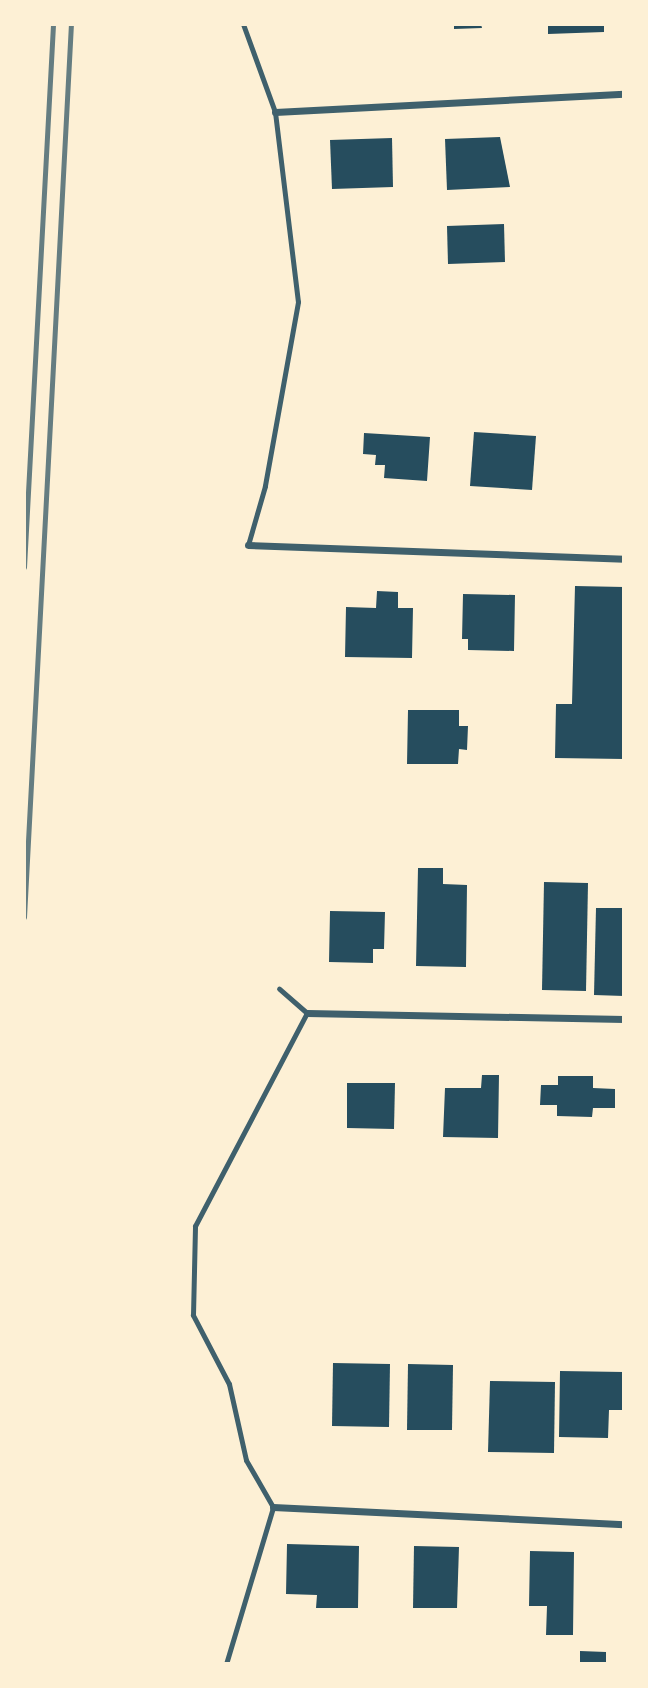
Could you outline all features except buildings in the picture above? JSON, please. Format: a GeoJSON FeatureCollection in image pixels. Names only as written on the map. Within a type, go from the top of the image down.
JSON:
{"type":"FeatureCollection","features":[{"type":"Feature","properties":{"kind":"street"},"geometry":{"type":"LineString","coordinates":[[275,112],[624,94]]}},
{"type":"Feature","properties":{"kind":"street"},"geometry":{"type":"LineString","coordinates":[[248,545],[624,559]]}},
{"type":"Feature","properties":{"kind":"street"},"geometry":{"type":"LineString","coordinates":[[307,1013],[624,1019]]}},
{"type":"Feature","properties":{"kind":"street"},"geometry":{"type":"LineString","coordinates":[[273,1507],[624,1524]]}},
{"type":"Feature","properties":{"kind":"lane"},"geometry":{"type":"LineString","coordinates":[[243,24],[275,112],[298,302],[265,486],[248,545]]}},
{"type":"Feature","properties":{"kind":"lane"},"geometry":{"type":"LineString","coordinates":[[226,1664],[273,1507],[246,1460],[229,1384],[193,1315],[195,1226],[307,1013],[279,989]]}},
{"type":"Feature","properties":{"kind":"railway"},"geometry":{"type":"LineString","coordinates":[[24,567],[53,24]]}},
{"type":"Feature","properties":{"kind":"railway"},"geometry":{"type":"LineString","coordinates":[[24,917],[71,24]]}}]}
